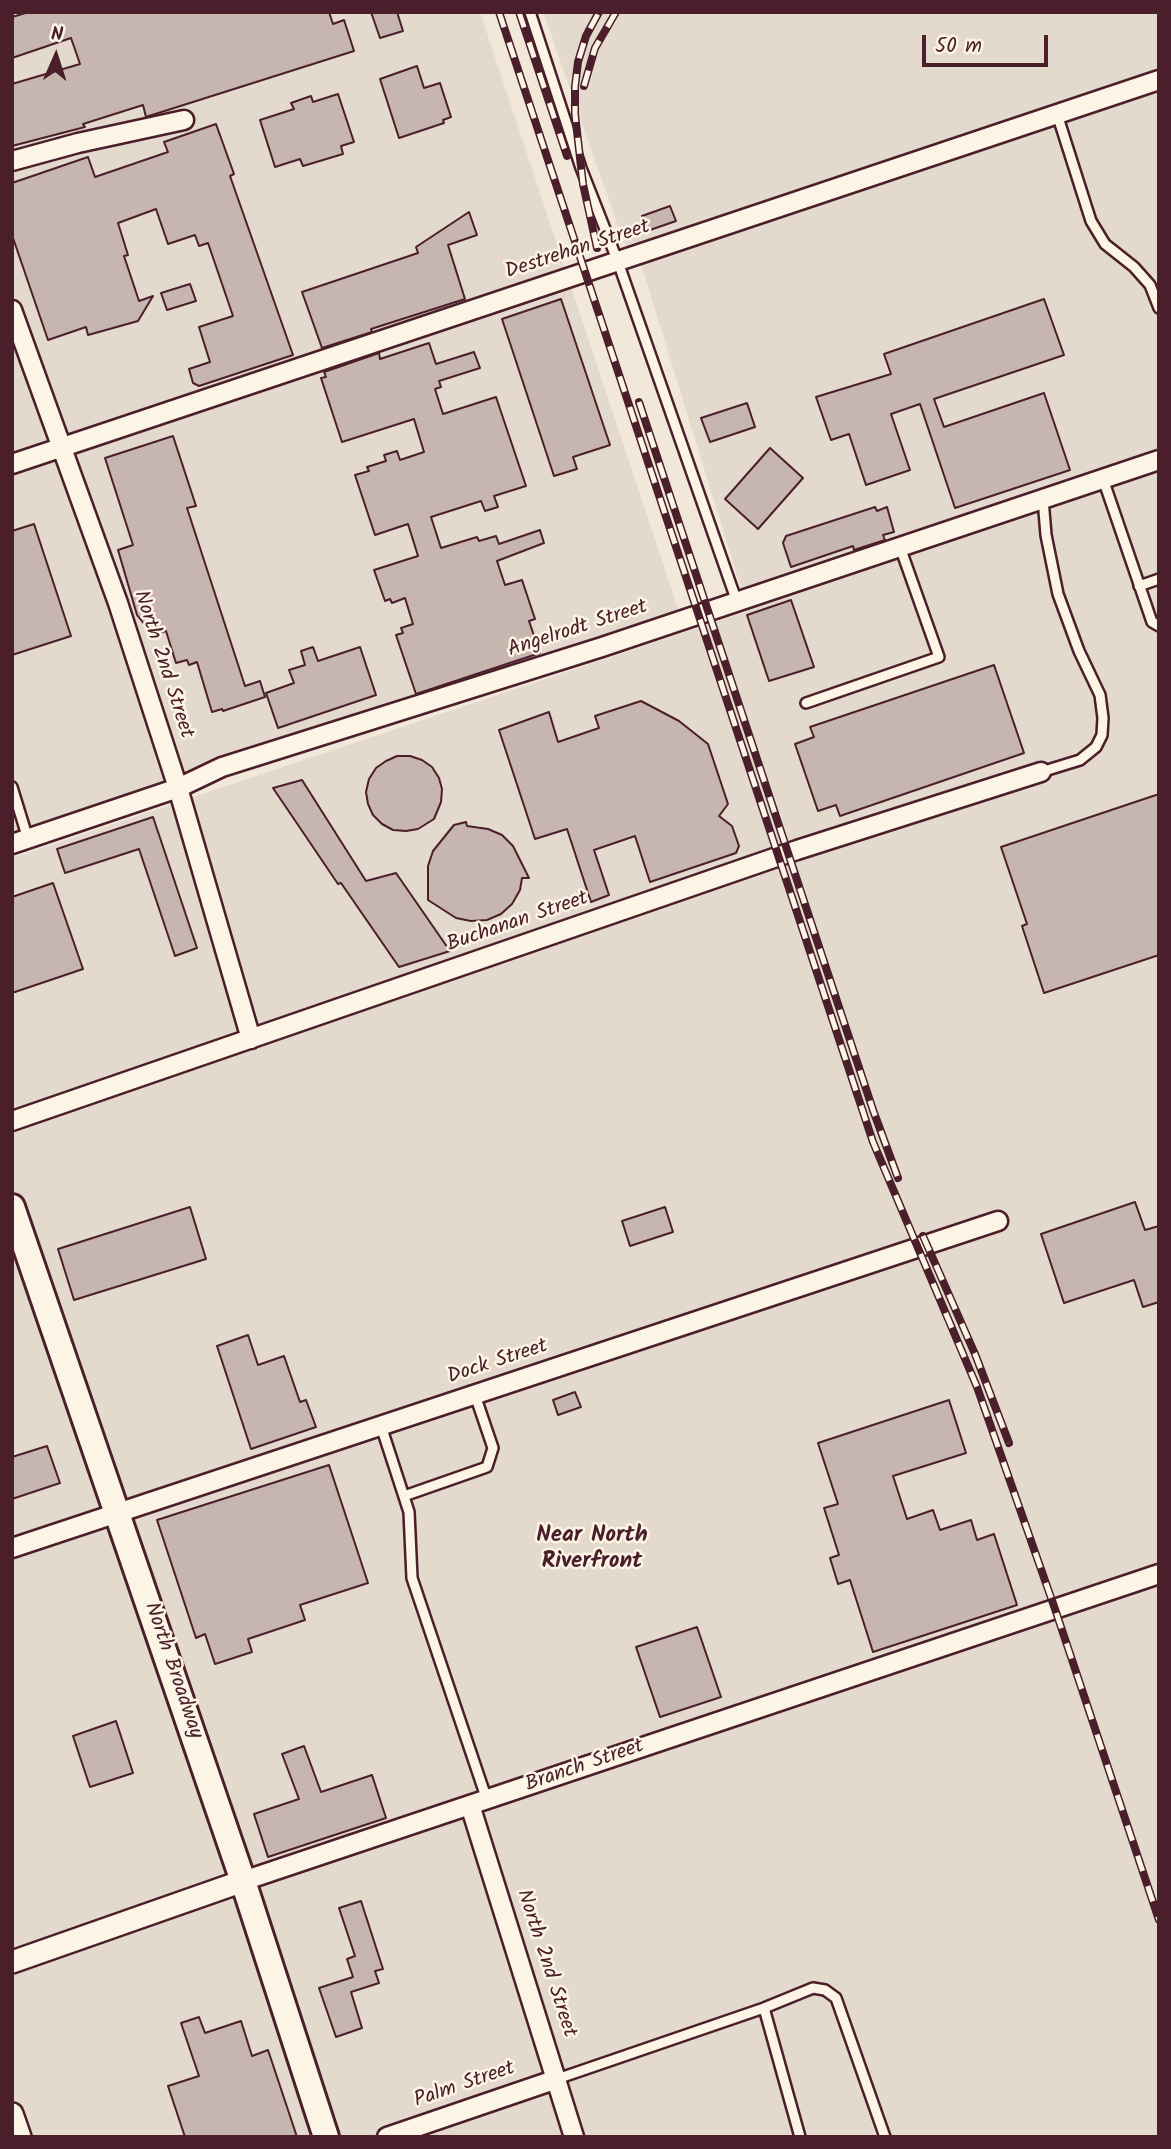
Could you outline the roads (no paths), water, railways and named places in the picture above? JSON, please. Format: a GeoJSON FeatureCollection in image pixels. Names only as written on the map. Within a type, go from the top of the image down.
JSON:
{"type":"FeatureCollection","features":[{"type":"Feature","properties":{"kind":"main road","name":"North Broadway"},"geometry":{"type":"LineString","coordinates":[[12,1207],[243,1881],[326,2137]]}},
{"type":"Feature","properties":{"kind":"street","name":"Destrehan Street"},"geometry":{"type":"LineString","coordinates":[[12,464],[1159,80]]}},
{"type":"Feature","properties":{"kind":"street"},"geometry":{"type":"LineString","coordinates":[[12,161],[78,143],[184,120]]}},
{"type":"Feature","properties":{"kind":"street","name":"North 2nd Street"},"geometry":{"type":"LineString","coordinates":[[12,310],[118,603],[178,788],[251,1039]]}},
{"type":"Feature","properties":{"kind":"street","name":"Angelrodt Street"},"geometry":{"type":"LineString","coordinates":[[20,841],[178,788],[222,767],[601,647],[1159,460]]}},
{"type":"Feature","properties":{"kind":"street","name":"Buchanan Street"},"geometry":{"type":"LineString","coordinates":[[12,1121],[797,850],[1041,772]]}},
{"type":"Feature","properties":{"kind":"street","name":"Dock Street"},"geometry":{"type":"LineString","coordinates":[[12,1548],[998,1221]]}},
{"type":"Feature","properties":{"kind":"street","name":"Branch Street"},"geometry":{"type":"LineString","coordinates":[[12,1962],[243,1881],[1159,1574]]}},
{"type":"Feature","properties":{"kind":"street","name":"North 2nd Street"},"geometry":{"type":"LineString","coordinates":[[478,1802],[574,2137]]}},
{"type":"Feature","properties":{"kind":"street","name":"Palm Street"},"geometry":{"type":"LineString","coordinates":[[387,2137],[557,2079]]}},
{"type":"Feature","properties":{"kind":"street"},"geometry":{"type":"LineString","coordinates":[[12,2114],[20,2137]]}},
{"type":"Feature","properties":{"kind":"lane"},"geometry":{"type":"LineString","coordinates":[[530,12],[581,168],[618,262],[737,602]]}},
{"type":"Feature","properties":{"kind":"lane"},"geometry":{"type":"LineString","coordinates":[[1057,114],[1091,221],[1105,244],[1134,267],[1150,285],[1159,308]]}},
{"type":"Feature","properties":{"kind":"lane"},"geometry":{"type":"LineString","coordinates":[[1103,479],[1152,622],[1159,626]]}},
{"type":"Feature","properties":{"kind":"lane"},"geometry":{"type":"LineString","coordinates":[[1041,772],[1080,760],[1096,747],[1102,735],[1103,718],[1100,695],[1079,651],[1058,594],[1046,535],[1043,499]]}},
{"type":"Feature","properties":{"kind":"lane"},"geometry":{"type":"LineString","coordinates":[[806,703],[939,657],[900,547]]}},
{"type":"Feature","properties":{"kind":"lane"},"geometry":{"type":"LineString","coordinates":[[1139,586],[1159,579]]}},
{"type":"Feature","properties":{"kind":"lane"},"geometry":{"type":"LineString","coordinates":[[12,788],[20,841]]}},
{"type":"Feature","properties":{"kind":"lane"},"geometry":{"type":"LineString","coordinates":[[404,1496],[487,1467],[493,1448],[475,1395]]}},
{"type":"Feature","properties":{"kind":"lane"},"geometry":{"type":"LineString","coordinates":[[381,1426],[409,1512],[412,1578],[478,1802]]}},
{"type":"Feature","properties":{"kind":"lane"},"geometry":{"type":"LineString","coordinates":[[557,2079],[764,2008],[813,1988],[825,1990],[836,1998],[885,2137]]}},
{"type":"Feature","properties":{"kind":"lane"},"geometry":{"type":"LineString","coordinates":[[764,2008],[800,2137]]}},
{"type":"Feature","properties":{"kind":"railway"},"geometry":{"type":"LineString","coordinates":[[499,12],[873,1142],[977,1387],[1159,1920]]}},
{"type":"Feature","properties":{"kind":"railway"},"geometry":{"type":"LineString","coordinates":[[519,12],[567,156]]}},
{"type":"Feature","properties":{"kind":"railway"},"geometry":{"type":"LineString","coordinates":[[597,248],[583,184],[575,114],[575,87],[578,62],[586,36],[599,12]]}},
{"type":"Feature","properties":{"kind":"railway"},"geometry":{"type":"LineString","coordinates":[[584,86],[595,48],[616,12]]}},
{"type":"Feature","properties":{"kind":"railway"},"geometry":{"type":"LineString","coordinates":[[639,402],[873,1110],[898,1178]]}},
{"type":"Feature","properties":{"kind":"railway"},"geometry":{"type":"LineString","coordinates":[[923,1236],[975,1354],[1009,1443]]}},
{"type":"Feature","properties":{"kind":"district","name":"Near North Riverfront"},"geometry":{"type":"Point","coordinates":[592,1550]}}]}
